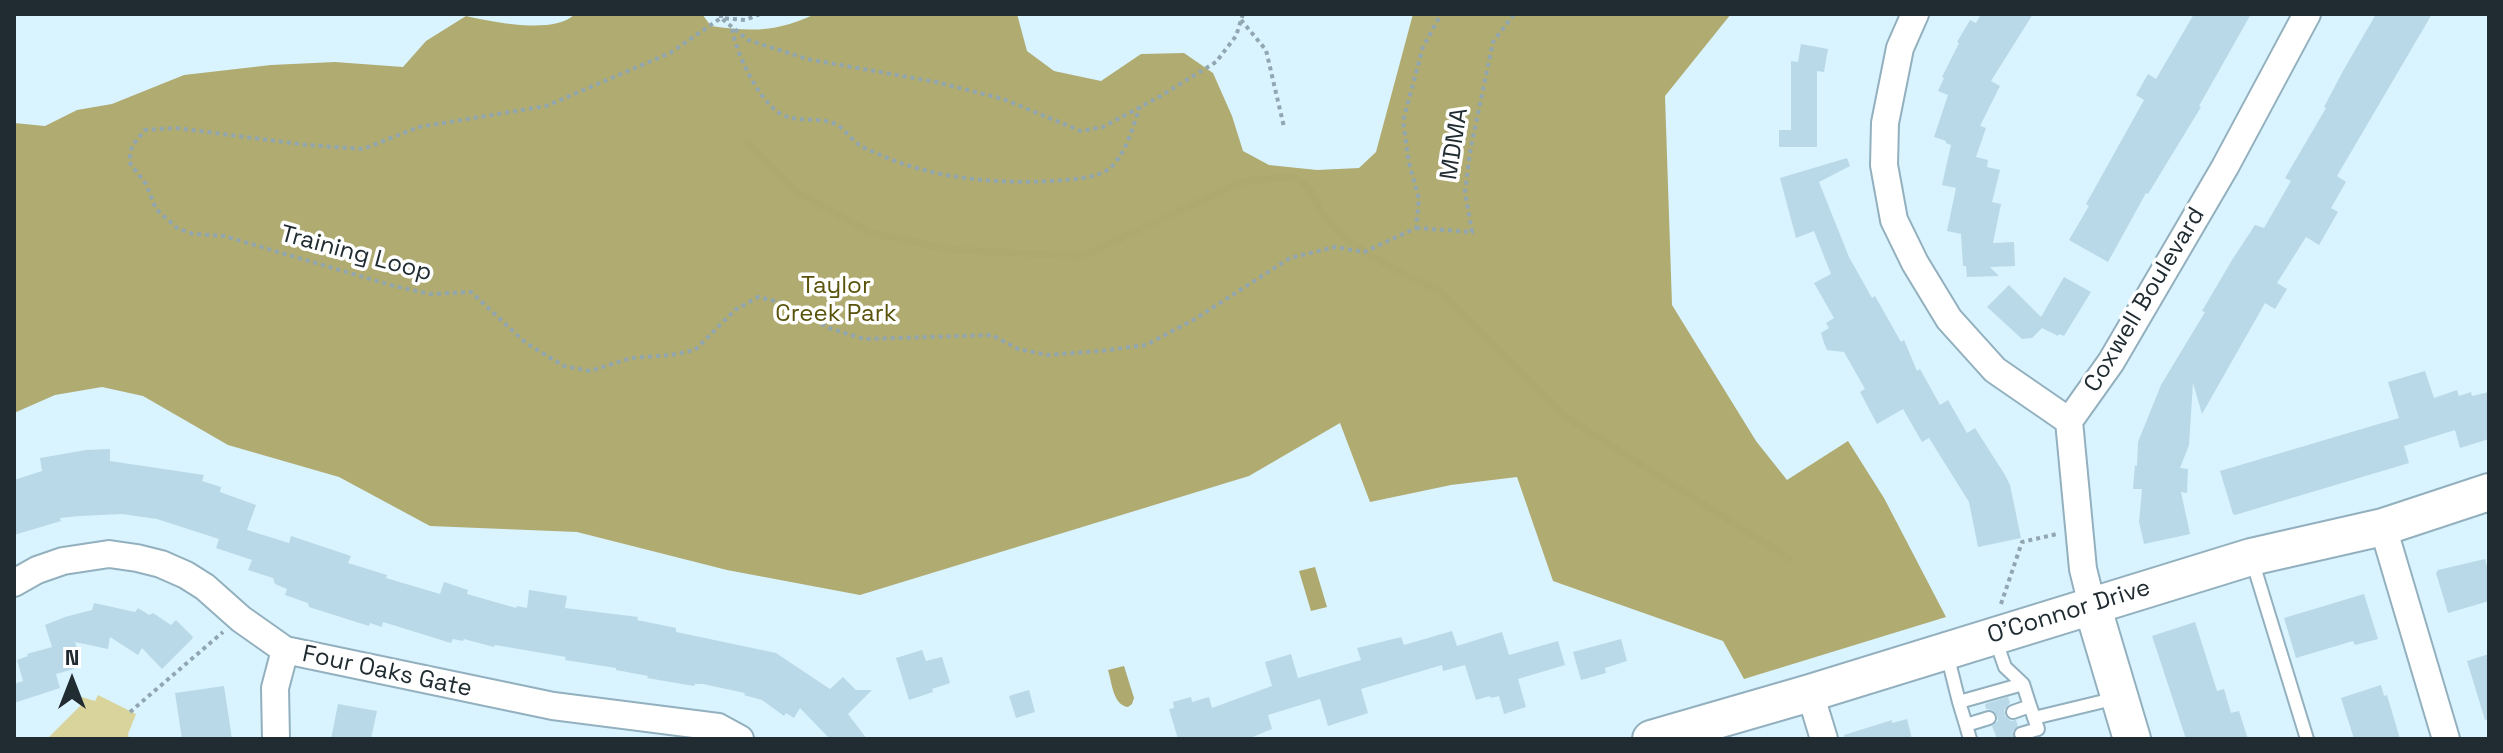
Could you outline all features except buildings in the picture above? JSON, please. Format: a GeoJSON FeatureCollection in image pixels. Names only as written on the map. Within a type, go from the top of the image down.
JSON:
{"type":"FeatureCollection","features":[{"type":"Feature","properties":{"kind":"main road","name":"O'Connor Drive"},"geometry":{"type":"LineString","coordinates":[[1651,739],[1946,650],[1997,621],[2092,605],[2251,557],[2383,527],[2489,492]]}},
{"type":"Feature","properties":{"kind":"main road"},"geometry":{"type":"LineString","coordinates":[[2092,605],[2132,739]]}},
{"type":"Feature","properties":{"kind":"street"},"geometry":{"type":"LineString","coordinates":[[1915,14],[1900,48],[1885,123],[1884,165],[1894,220],[1915,263],[1949,319],[1995,370],[2069,421],[2083,569],[2092,605]]}},
{"type":"Feature","properties":{"kind":"street","name":"Coxwell Boulevard"},"geometry":{"type":"LineString","coordinates":[[2069,421],[2111,362],[2225,167],[2307,14]]}},
{"type":"Feature","properties":{"kind":"street"},"geometry":{"type":"LineString","coordinates":[[2383,527],[2446,739]]}},
{"type":"Feature","properties":{"kind":"street","name":"Four Oaks Gate"},"geometry":{"type":"LineString","coordinates":[[14,583],[37,570],[84,557],[109,554],[137,558],[186,575],[285,650],[553,706],[718,727],[740,739]]}},
{"type":"Feature","properties":{"kind":"street"},"geometry":{"type":"LineString","coordinates":[[276,739],[275,688],[285,650]]}},
{"type":"Feature","properties":{"kind":"street"},"geometry":{"type":"LineString","coordinates":[[1810,693],[1824,739]]}},
{"type":"Feature","properties":{"kind":"lane"},"geometry":{"type":"LineString","coordinates":[[2251,557],[2307,739]]}},
{"type":"Feature","properties":{"kind":"lane"},"geometry":{"type":"LineString","coordinates":[[1997,621],[2005,667],[2023,684],[2038,729],[2021,734]]}},
{"type":"Feature","properties":{"kind":"lane"},"geometry":{"type":"LineString","coordinates":[[1946,650],[1970,739]]}},
{"type":"Feature","properties":{"kind":"lane"},"geometry":{"type":"LineString","coordinates":[[1959,702],[2023,684]]}},
{"type":"Feature","properties":{"kind":"lane"},"geometry":{"type":"LineString","coordinates":[[2013,712],[2032,712],[2119,697]]}},
{"type":"Feature","properties":{"kind":"lane"},"geometry":{"type":"LineString","coordinates":[[1966,725],[1989,718]]}},
{"type":"Feature","properties":{"kind":"path"},"geometry":{"type":"LineString","coordinates":[[721,16],[745,20],[760,14]]}},
{"type":"Feature","properties":{"kind":"path"},"geometry":{"type":"LineString","coordinates":[[1416,228],[1419,199],[1409,163],[1403,121],[1423,47],[1441,14]]}},
{"type":"Feature","properties":{"kind":"path","name":"MDMA"},"geometry":{"type":"LineString","coordinates":[[1416,228],[1472,232],[1465,192],[1470,152],[1493,42],[1514,14]]}},
{"type":"Feature","properties":{"kind":"path"},"geometry":{"type":"LineString","coordinates":[[721,16],[748,40],[807,59],[936,82],[1003,99],[1081,131],[1103,127],[1216,62],[1236,36],[1242,17]]}},
{"type":"Feature","properties":{"kind":"path","name":"Training Loop"},"geometry":{"type":"LineString","coordinates":[[721,16],[670,53],[546,106],[419,127],[363,149],[176,128],[145,130],[132,146],[129,162],[146,184],[156,209],[177,228],[193,234],[224,236],[430,294],[471,292],[526,343],[564,366],[590,371],[631,358],[695,350],[735,310],[758,297],[783,303],[829,328],[864,339],[992,335],[1018,349],[1047,355],[1146,345],[1195,319],[1290,258],[1335,247],[1364,252],[1416,228]]}},
{"type":"Feature","properties":{"kind":"path"},"geometry":{"type":"LineString","coordinates":[[1242,17],[1266,50],[1284,127]]}},
{"type":"Feature","properties":{"kind":"path"},"geometry":{"type":"LineString","coordinates":[[732,26],[735,45],[746,69],[778,112],[789,117],[832,123],[841,127],[860,146],[887,158],[945,173],[1004,183],[1085,178],[1110,168],[1122,151],[1140,107]]}},
{"type":"Feature","properties":{"kind":"path"},"geometry":{"type":"LineString","coordinates":[[1997,621],[2022,542],[2057,534]]}},
{"type":"Feature","properties":{"kind":"path"},"geometry":{"type":"LineString","coordinates":[[130,712],[241,619]]}},
{"type":"Feature","properties":{"kind":"shaded area"},"geometry":{"type":"Polygon","coordinates":[[[1315,567],[1327,607],[1311,611],[1299,571],[1315,567]]]}},
{"type":"Feature","properties":{"kind":"shaded area"},"geometry":{"type":"Polygon","coordinates":[[[1124,666],[1134,698],[1128,707],[1116,698],[1108,670],[1124,666]]]}},
{"type":"Feature","properties":{"kind":"shaded area"},"geometry":{"type":"Polygon","coordinates":[[[98,695],[136,714],[129,739],[47,739],[80,706],[82,697],[95,701],[98,695]]]}},
{"type":"Feature","properties":{"kind":"green space","name":"Taylor Creek Park"},"geometry":{"type":"Polygon","coordinates":[[[575,14],[702,14],[711,26],[752,30],[788,24],[815,14],[1017,14],[1027,51],[1054,71],[1101,81],[1141,54],[1184,53],[1213,73],[1243,151],[1269,165],[1317,170],[1359,168],[1376,152],[1413,14],[1731,14],[1665,96],[1672,305],[1756,441],[1787,480],[1848,441],[1884,498],[1946,617],[1744,679],[1723,641],[1553,581],[1517,477],[1451,485],[1370,502],[1340,423],[1249,476],[860,595],[727,570],[577,532],[430,526],[339,477],[228,445],[143,396],[102,387],[55,395],[14,413],[14,123],[45,126],[77,110],[112,104],[184,75],[271,65],[335,62],[403,67],[426,41],[466,16],[507,24],[538,25],[553,24],[575,14]]]}},
{"type":"Feature","properties":{"kind":"waterway"},"geometry":{"type":"LineString","coordinates":[[747,142],[794,190],[869,232],[953,250],[1083,256],[1244,181],[1294,177],[1308,187],[1335,229],[1364,252],[1442,292],[1566,417],[1790,559]]}}]}
